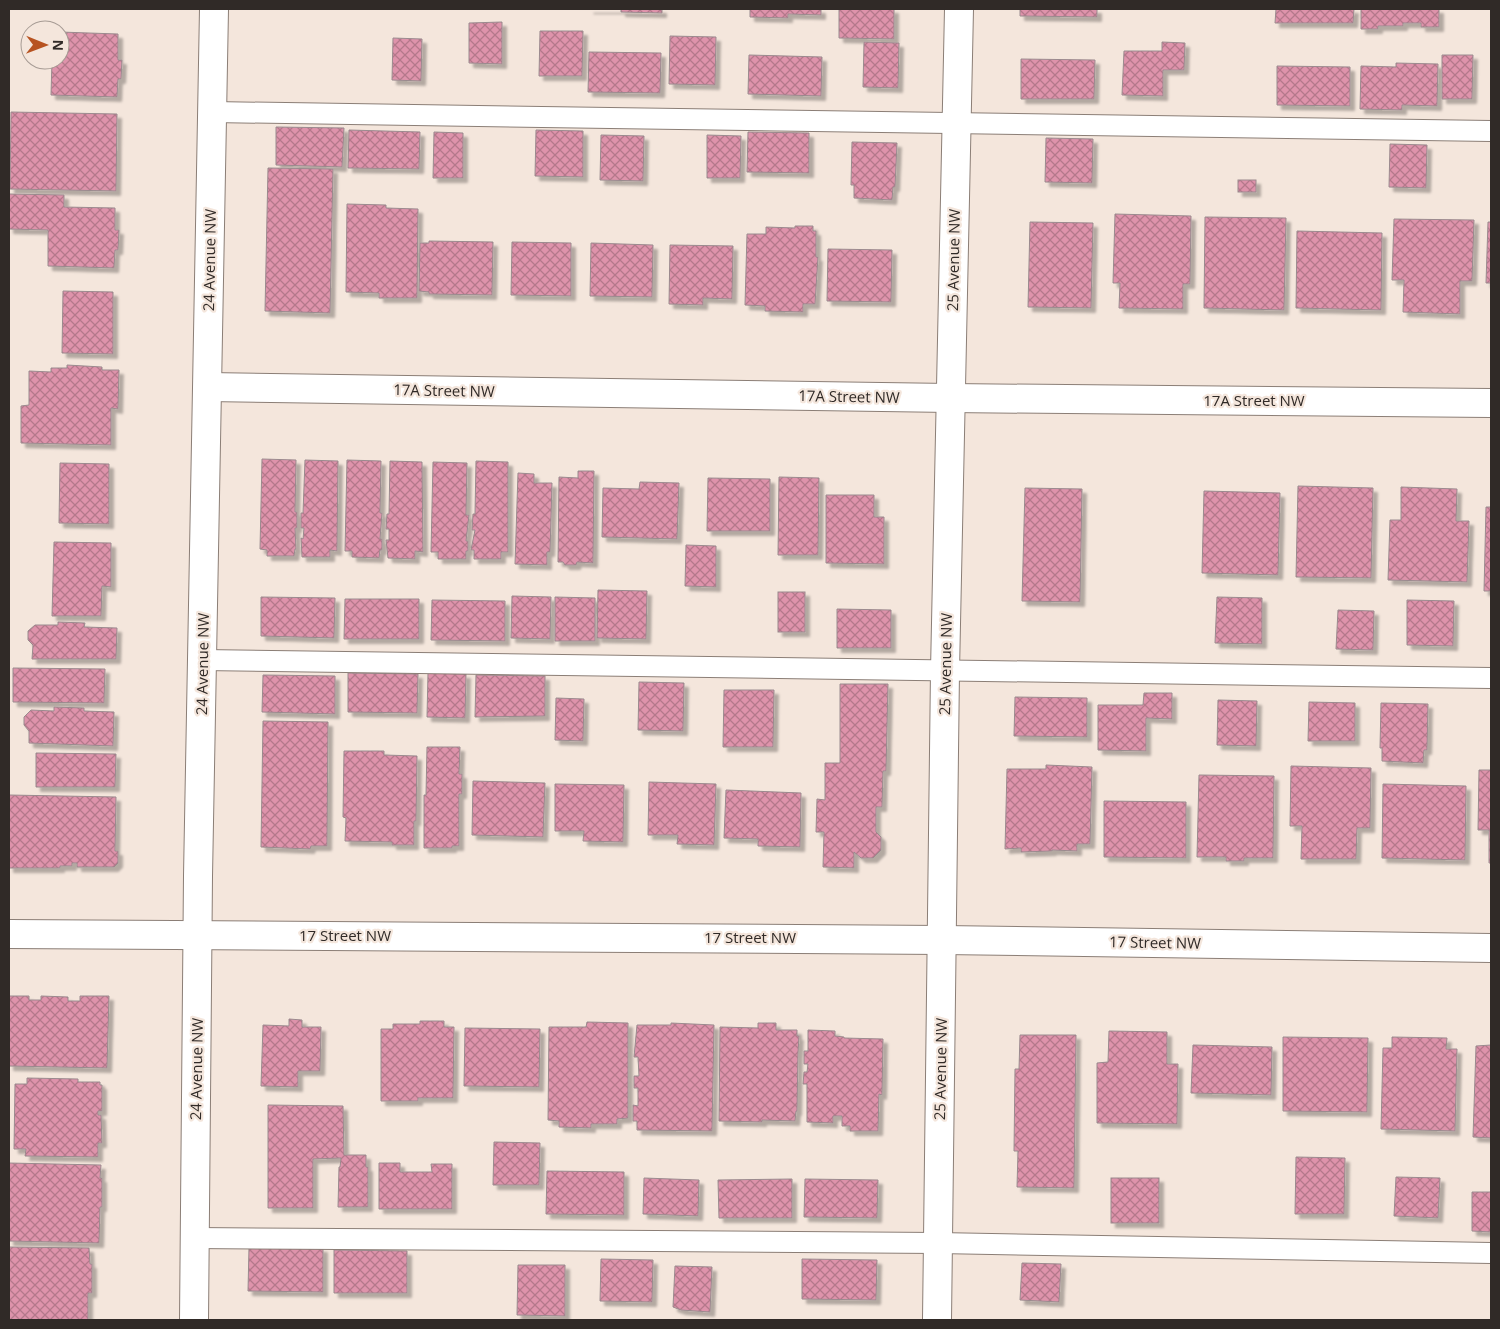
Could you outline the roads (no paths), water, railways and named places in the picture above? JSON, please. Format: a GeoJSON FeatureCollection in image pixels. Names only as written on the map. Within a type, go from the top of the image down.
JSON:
{"type":"FeatureCollection","features":[{"type":"Feature","properties":{"kind":"street","name":"24 Avenue NW"},"geometry":{"type":"LineString","coordinates":[[194,1320],[198,935],[214,9]]}},
{"type":"Feature","properties":{"kind":"street","name":"25 Avenue NW"},"geometry":{"type":"LineString","coordinates":[[937,1320],[945,671],[959,9]]}},
{"type":"Feature","properties":{"kind":"street","name":"17A Street NW"},"geometry":{"type":"LineString","coordinates":[[208,387],[950,398],[1491,403]]}},
{"type":"Feature","properties":{"kind":"street","name":"17 Street NW"},"geometry":{"type":"LineString","coordinates":[[9,934],[943,940],[1491,948]]}},
{"type":"Feature","properties":{"kind":"lane"},"geometry":{"type":"LineString","coordinates":[[213,112],[1491,131]]}},
{"type":"Feature","properties":{"kind":"lane"},"geometry":{"type":"LineString","coordinates":[[203,660],[1491,678]]}},
{"type":"Feature","properties":{"kind":"lane"},"geometry":{"type":"LineString","coordinates":[[195,1238],[938,1243],[1491,1253]]}}]}
